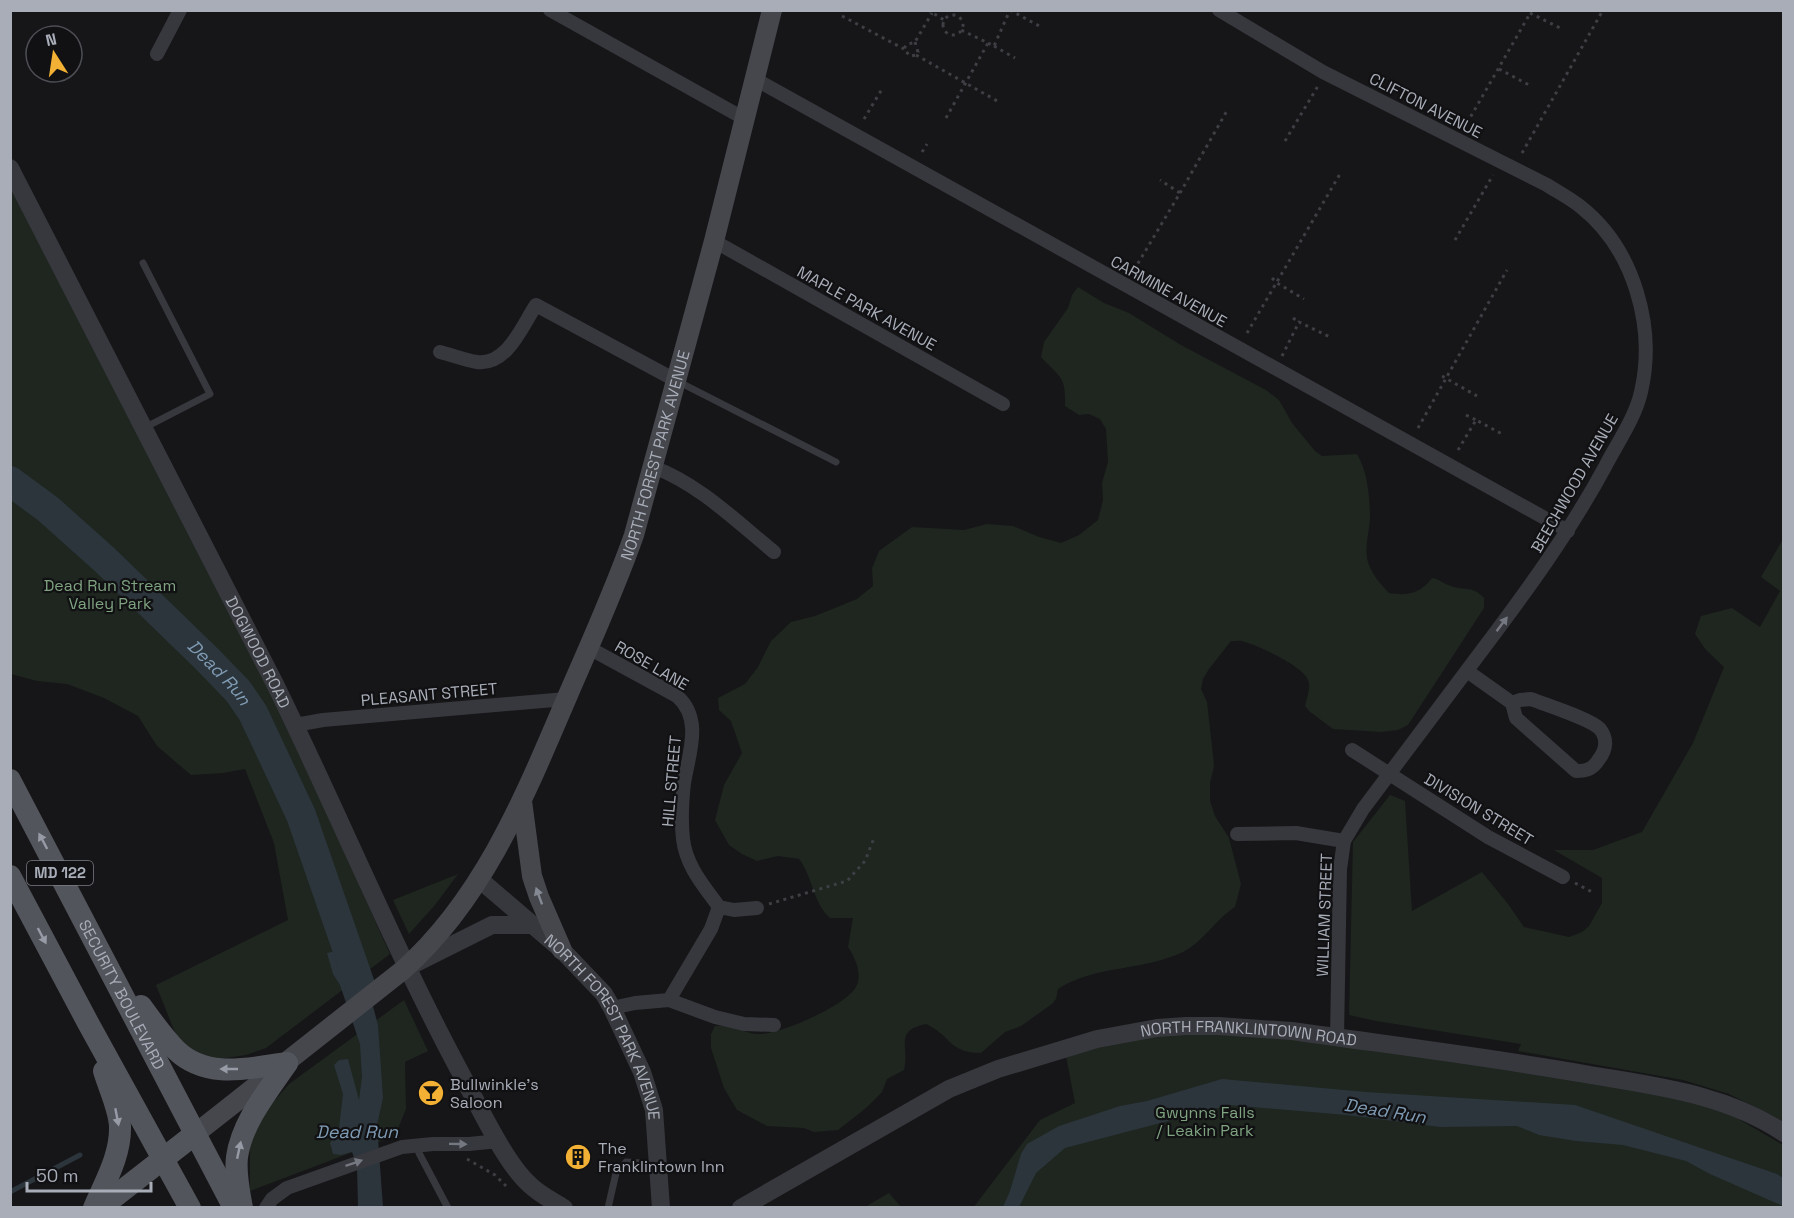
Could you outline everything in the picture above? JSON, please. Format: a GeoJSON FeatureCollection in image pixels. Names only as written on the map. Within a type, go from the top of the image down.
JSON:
{"type":"FeatureCollection","features":[{"type":"Feature","properties":{"kind":"main road","name":"NORTH FOREST PARK AVENUE"},"geometry":{"type":"LineString","coordinates":[[195,1134],[403,970],[434,941],[479,879],[522,801],[629,550],[714,242],[772,10]]}},
{"type":"Feature","properties":{"kind":"main road","name":"SECURITY BOULEVARD"},"geometry":{"type":"LineString","coordinates":[[10,780],[110,967],[234,1208]]}},
{"type":"Feature","properties":{"kind":"main road"},"geometry":{"type":"LineString","coordinates":[[522,801],[532,876],[562,950]]}},
{"type":"Feature","properties":{"kind":"main road","name":"MD 122"},"geometry":{"type":"LineString","coordinates":[[10,876],[190,1208]]}},
{"type":"Feature","properties":{"kind":"main road"},"geometry":{"type":"LineString","coordinates":[[110,967],[177,1051],[193,1062],[208,1068],[227,1071],[294,1057]]}},
{"type":"Feature","properties":{"kind":"main road"},"geometry":{"type":"LineString","coordinates":[[87,1021],[120,1125],[115,1159],[94,1208]]}},
{"type":"Feature","properties":{"kind":"main road"},"geometry":{"type":"LineString","coordinates":[[242,1208],[237,1157],[242,1137],[250,1119],[294,1057]]}},
{"type":"Feature","properties":{"kind":"main road"},"geometry":{"type":"LineString","coordinates":[[100,1208],[195,1134]]}},
{"type":"Feature","properties":{"kind":"street"},"geometry":{"type":"LineString","coordinates":[[157,54],[180,10]]}},
{"type":"Feature","properties":{"kind":"street"},"geometry":{"type":"LineString","coordinates":[[550,10],[745,119]]}},
{"type":"Feature","properties":{"kind":"street","name":"CLIFTON AVENUE"},"geometry":{"type":"LineString","coordinates":[[1219,10],[1323,72],[1547,185],[1581,207],[1611,239]]}},
{"type":"Feature","properties":{"kind":"street","name":"CARMINE AVENUE"},"geometry":{"type":"LineString","coordinates":[[755,79],[1568,531]]}},
{"type":"Feature","properties":{"kind":"street","name":"DOGWOOD ROAD"},"geometry":{"type":"LineString","coordinates":[[10,168],[295,725],[397,946],[454,1060],[499,1141]]}},
{"type":"Feature","properties":{"kind":"street","name":"BEECHWOOD AVENUE"},"geometry":{"type":"LineString","coordinates":[[1390,773],[1541,572],[1588,499],[1633,414],[1641,393],[1646,358],[1642,314],[1634,281],[1623,257],[1611,239]]}},
{"type":"Feature","properties":{"kind":"street","name":"MAPLE PARK AVENUE"},"geometry":{"type":"LineString","coordinates":[[714,242],[1003,404]]}},
{"type":"Feature","properties":{"kind":"street"},"geometry":{"type":"LineString","coordinates":[[440,352],[478,362],[500,357],[536,305],[677,381]]}},
{"type":"Feature","properties":{"kind":"street"},"geometry":{"type":"LineString","coordinates":[[653,466],[676,476],[693,487],[774,552]]}},
{"type":"Feature","properties":{"kind":"street","name":"ROSE LANE"},"geometry":{"type":"LineString","coordinates":[[588,648],[677,696],[685,704],[692,717]]}},
{"type":"Feature","properties":{"kind":"street"},"geometry":{"type":"LineString","coordinates":[[1467,671],[1512,703],[1516,718],[1576,771],[1586,771],[1594,767],[1605,751],[1604,735],[1595,725],[1531,699],[1512,703]]}},
{"type":"Feature","properties":{"kind":"street","name":"PLEASANT STREET"},"geometry":{"type":"LineString","coordinates":[[295,725],[323,720],[567,699]]}},
{"type":"Feature","properties":{"kind":"street","name":"HILL STREET"},"geometry":{"type":"LineString","coordinates":[[692,717],[693,737],[684,785],[683,841],[695,875],[719,908]]}},
{"type":"Feature","properties":{"kind":"street","name":"DIVISION STREET"},"geometry":{"type":"LineString","coordinates":[[1352,750],[1488,837],[1563,877]]}},
{"type":"Feature","properties":{"kind":"street","name":"WILLIAM STREET"},"geometry":{"type":"LineString","coordinates":[[1337,1037],[1340,869],[1344,841],[1363,809],[1390,773]]}},
{"type":"Feature","properties":{"kind":"street"},"geometry":{"type":"LineString","coordinates":[[1238,834],[1296,833],[1344,841]]}},
{"type":"Feature","properties":{"kind":"street","name":"NORTH FOREST PARK AVENUE"},"geometry":{"type":"LineString","coordinates":[[479,879],[562,950],[604,994],[612,1008],[642,1072],[654,1110],[661,1208]]}},
{"type":"Feature","properties":{"kind":"street"},"geometry":{"type":"LineString","coordinates":[[669,1000],[711,929],[719,908],[734,910],[757,908]]}},
{"type":"Feature","properties":{"kind":"street"},"geometry":{"type":"LineString","coordinates":[[403,970],[492,925],[532,925]]}},
{"type":"Feature","properties":{"kind":"street"},"geometry":{"type":"LineString","coordinates":[[612,1008],[669,1000],[715,1017],[744,1024],[774,1025]]}},
{"type":"Feature","properties":{"kind":"street","name":"NORTH FRANKLINTOWN ROAD"},"geometry":{"type":"LineString","coordinates":[[741,1208],[970,1079],[1097,1039],[1127,1032],[1186,1026],[1252,1027],[1337,1037],[1541,1066],[1677,1090],[1735,1107],[1784,1133]]}},
{"type":"Feature","properties":{"kind":"street"},"geometry":{"type":"LineString","coordinates":[[266,1208],[272,1199],[287,1188],[381,1154],[499,1141],[513,1166],[530,1185],[564,1208]]}},
{"type":"Feature","properties":{"kind":"lane"},"geometry":{"type":"LineString","coordinates":[[143,263],[210,394],[144,428]]}},
{"type":"Feature","properties":{"kind":"lane"},"geometry":{"type":"LineString","coordinates":[[677,381],[836,462]]}},
{"type":"Feature","properties":{"kind":"lane"},"geometry":{"type":"LineString","coordinates":[[418,1149],[448,1208]]}},
{"type":"Feature","properties":{"kind":"lane"},"geometry":{"type":"LineString","coordinates":[[608,1208],[616,1173],[626,1162],[657,1164]]}},
{"type":"Feature","properties":{"kind":"path"},"geometry":{"type":"LineString","coordinates":[[993,46],[1010,10],[1041,27]]}},
{"type":"Feature","properties":{"kind":"path"},"geometry":{"type":"LineString","coordinates":[[1522,153],[1604,10]]}},
{"type":"Feature","properties":{"kind":"path"},"geometry":{"type":"LineString","coordinates":[[915,42],[930,12],[944,20]]}},
{"type":"Feature","properties":{"kind":"path"},"geometry":{"type":"LineString","coordinates":[[1467,123],[1531,12],[1562,29]]}},
{"type":"Feature","properties":{"kind":"path"},"geometry":{"type":"LineString","coordinates":[[842,16],[904,49],[910,56],[916,56],[999,102]]}},
{"type":"Feature","properties":{"kind":"path"},"geometry":{"type":"LineString","coordinates":[[949,16],[958,16],[962,21],[961,30],[956,34],[946,33],[943,27],[944,20],[949,16]]}},
{"type":"Feature","properties":{"kind":"path"},"geometry":{"type":"LineString","coordinates":[[961,30],[1015,58]]}},
{"type":"Feature","properties":{"kind":"path"},"geometry":{"type":"LineString","coordinates":[[904,49],[910,42],[915,42]]}},
{"type":"Feature","properties":{"kind":"path"},"geometry":{"type":"LineString","coordinates":[[915,42],[918,46],[916,56]]}},
{"type":"Feature","properties":{"kind":"path"},"geometry":{"type":"LineString","coordinates":[[946,118],[987,43]]}},
{"type":"Feature","properties":{"kind":"path"},"geometry":{"type":"LineString","coordinates":[[1498,69],[1529,85]]}},
{"type":"Feature","properties":{"kind":"path"},"geometry":{"type":"LineString","coordinates":[[1285,141],[1318,86]]}},
{"type":"Feature","properties":{"kind":"path"},"geometry":{"type":"LineString","coordinates":[[864,118],[882,89]]}},
{"type":"Feature","properties":{"kind":"path"},"geometry":{"type":"LineString","coordinates":[[1134,270],[1227,109]]}},
{"type":"Feature","properties":{"kind":"path"},"geometry":{"type":"LineString","coordinates":[[922,152],[927,144]]}},
{"type":"Feature","properties":{"kind":"path"},"geometry":{"type":"LineString","coordinates":[[1247,333],[1340,174]]}},
{"type":"Feature","properties":{"kind":"path"},"geometry":{"type":"LineString","coordinates":[[1455,240],[1493,175]]}},
{"type":"Feature","properties":{"kind":"path"},"geometry":{"type":"LineString","coordinates":[[1160,180],[1180,193]]}},
{"type":"Feature","properties":{"kind":"path"},"geometry":{"type":"LineString","coordinates":[[1418,428],[1507,270]]}},
{"type":"Feature","properties":{"kind":"path"},"geometry":{"type":"LineString","coordinates":[[1272,278],[1304,298]]}},
{"type":"Feature","properties":{"kind":"path"},"geometry":{"type":"LineString","coordinates":[[1293,318],[1332,338]]}},
{"type":"Feature","properties":{"kind":"path"},"geometry":{"type":"LineString","coordinates":[[1282,356],[1299,322]]}},
{"type":"Feature","properties":{"kind":"path"},"geometry":{"type":"LineString","coordinates":[[1442,376],[1477,396]]}},
{"type":"Feature","properties":{"kind":"path"},"geometry":{"type":"LineString","coordinates":[[1466,415],[1502,434]]}},
{"type":"Feature","properties":{"kind":"path"},"geometry":{"type":"LineString","coordinates":[[1458,450],[1476,420]]}},
{"type":"Feature","properties":{"kind":"path"},"geometry":{"type":"LineString","coordinates":[[757,908],[847,881],[865,861],[874,838]]}},
{"type":"Feature","properties":{"kind":"path"},"geometry":{"type":"LineString","coordinates":[[1563,877],[1592,892]]}},
{"type":"Feature","properties":{"kind":"path"},"geometry":{"type":"LineString","coordinates":[[460,1158],[481,1166],[508,1188]]}},
{"type":"Feature","properties":{"kind":"green space","name":"Dead Run Stream Valley Park"},"geometry":{"type":"Polygon","coordinates":[[[10,185],[257,666],[390,954],[266,1048],[246,1055],[214,1058],[199,1054],[178,1040],[156,985],[288,920],[274,843],[245,769],[191,775],[157,746],[138,716],[104,698],[67,684],[37,681],[11,674],[10,185]]]}},
{"type":"Feature","properties":{"kind":"green space"},"geometry":{"type":"Polygon","coordinates":[[[1078,287],[1266,390],[1279,400],[1292,423],[1315,451],[1322,456],[1357,454],[1364,469],[1369,494],[1370,519],[1366,551],[1368,562],[1377,579],[1389,593],[1413,593],[1423,588],[1432,578],[1451,586],[1476,591],[1484,598],[1484,608],[1408,725],[1398,730],[1381,732],[1333,729],[1305,706],[1309,684],[1303,673],[1260,647],[1242,641],[1231,641],[1209,669],[1203,679],[1201,689],[1207,702],[1214,766],[1210,783],[1210,801],[1215,816],[1229,838],[1241,884],[1235,907],[1183,952],[1168,958],[1088,976],[1058,989],[1056,999],[1052,1004],[1021,1026],[1005,1032],[981,1053],[956,1047],[926,1024],[916,1027],[906,1035],[904,1070],[887,1079],[882,1092],[838,1130],[814,1132],[804,1128],[767,1126],[737,1110],[724,1088],[711,1048],[711,1034],[715,1026],[731,1027],[756,1034],[779,1030],[825,1011],[849,995],[856,987],[859,977],[848,947],[853,918],[830,918],[824,912],[799,859],[778,856],[757,861],[729,845],[715,820],[724,785],[742,753],[731,721],[719,710],[718,698],[745,684],[758,667],[771,641],[791,622],[815,616],[857,599],[873,586],[872,568],[879,551],[912,527],[964,530],[987,524],[1013,526],[1061,543],[1079,535],[1098,520],[1103,500],[1102,483],[1108,462],[1106,429],[1100,419],[1089,414],[1079,415],[1065,406],[1063,382],[1041,357],[1044,342],[1068,308],[1072,295],[1078,287]]]}},
{"type":"Feature","properties":{"kind":"green space"},"geometry":{"type":"Polygon","coordinates":[[[1783,539],[1783,1121],[1729,1094],[1683,1080],[1518,1051],[1521,1044],[1349,1015],[1353,842],[1390,795],[1405,801],[1412,911],[1482,872],[1524,927],[1569,937],[1582,932],[1589,926],[1602,903],[1602,878],[1554,850],[1593,850],[1642,832],[1693,743],[1724,667],[1706,650],[1695,634],[1701,616],[1732,608],[1760,627],[1780,591],[1761,577],[1783,539]]]}},
{"type":"Feature","properties":{"kind":"green space"},"geometry":{"type":"Polygon","coordinates":[[[458,874],[435,905],[409,934],[393,900],[458,874]]]}},
{"type":"Feature","properties":{"kind":"green space"},"geometry":{"type":"Polygon","coordinates":[[[404,1000],[428,1051],[405,1062],[406,1109],[395,1136],[250,1191],[250,1146],[260,1117],[289,1084],[404,1000]]]}},
{"type":"Feature","properties":{"kind":"green space","name":"Gwynns Falls / Leakin Park"},"geometry":{"type":"Polygon","coordinates":[[[1177,1033],[1245,1034],[1415,1054],[1675,1097],[1730,1114],[1783,1145],[1783,1207],[973,1208],[1040,1120],[1075,1103],[1066,1056],[1094,1047],[1177,1033]]]}},
{"type":"Feature","properties":{"kind":"green space"},"geometry":{"type":"Polygon","coordinates":[[[889,1193],[901,1207],[865,1207],[889,1193]]]}},
{"type":"Feature","properties":{"kind":"water","name":"Dead Run"},"geometry":{"type":"Polygon","coordinates":[[[357,946],[378,1025],[383,1098],[377,1125],[383,1207],[358,1207],[357,1166],[352,1152],[341,1155],[333,1154],[330,1143],[339,1128],[343,1094],[334,1065],[339,1060],[348,1059],[359,1100],[362,1077],[360,1044],[327,953],[357,946]]]}},
{"type":"Feature","properties":{"kind":"water","name":"Dead Run"},"geometry":{"type":"Polygon","coordinates":[[[1222,1079],[1366,1092],[1575,1105],[1777,1174],[1783,1178],[1783,1206],[1686,1161],[1623,1145],[1539,1135],[1517,1126],[1440,1127],[1347,1115],[1229,1105],[1065,1148],[1036,1173],[1019,1207],[1003,1207],[1021,1154],[1027,1144],[1059,1126],[1120,1106],[1147,1101],[1222,1079]]]}},
{"type":"Feature","properties":{"kind":"waterway","name":"Dead Run"},"geometry":{"type":"LineString","coordinates":[[10,481],[48,509],[105,560],[238,691],[253,713],[301,815],[360,985]]}},
{"type":"Feature","properties":{"kind":"waterway"},"geometry":{"type":"LineString","coordinates":[[10,1192],[80,1155]]}},
{"type":"Feature","properties":{"kind":"place","name":"Bullwinkle's Saloon"},"geometry":{"type":"Point","coordinates":[431,1093]}},
{"type":"Feature","properties":{"kind":"place","name":"The Franklintown Inn"},"geometry":{"type":"Point","coordinates":[578,1157]}}]}
